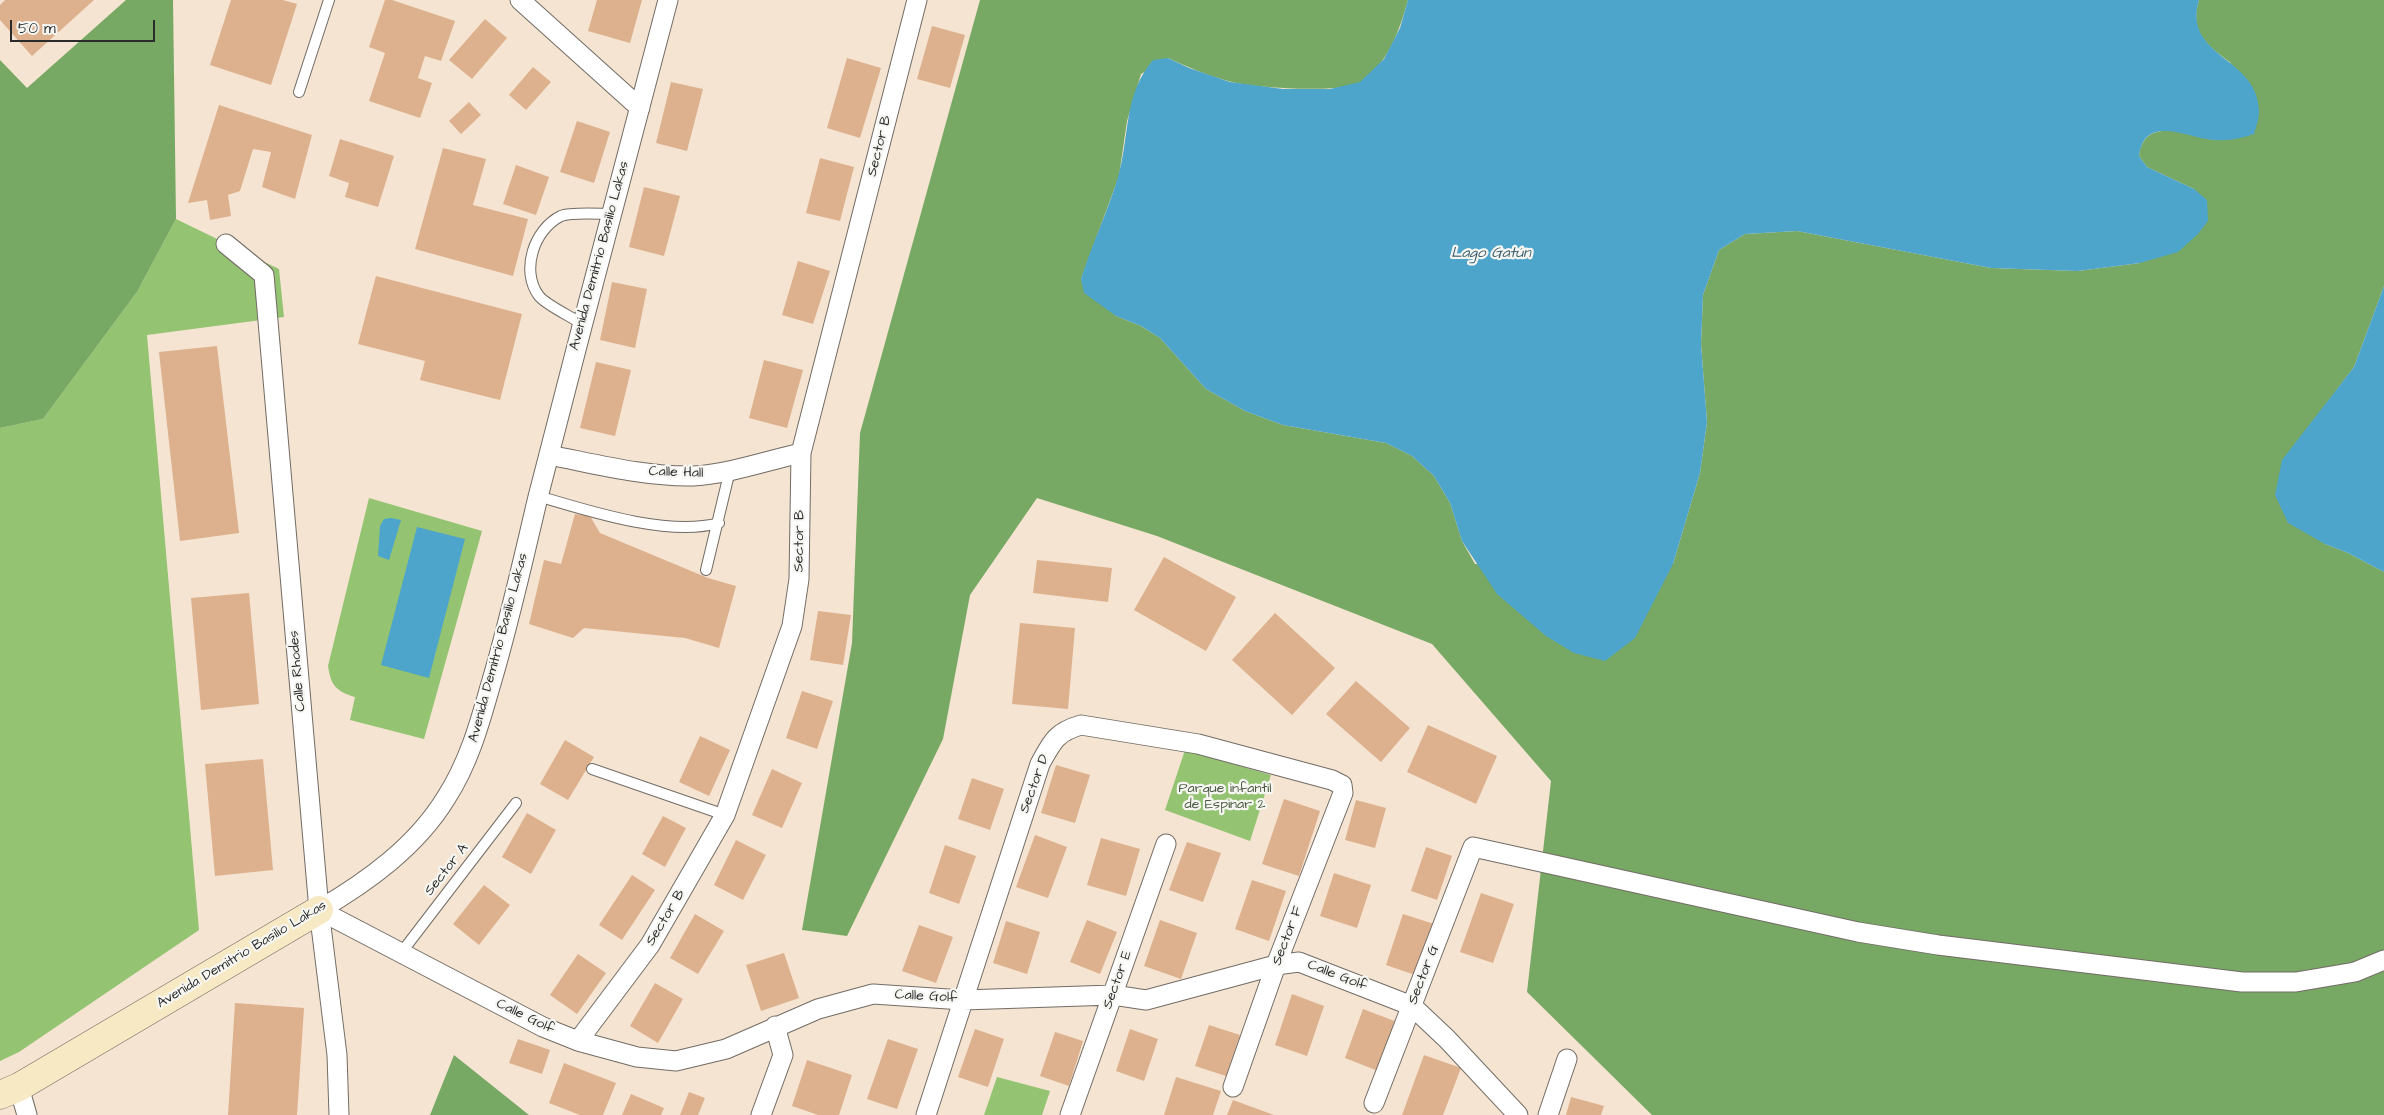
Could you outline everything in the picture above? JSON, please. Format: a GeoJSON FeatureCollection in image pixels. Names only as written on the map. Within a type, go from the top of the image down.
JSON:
{"type":"FeatureCollection","features":[{"type":"Feature","properties":{"kind":"street"},"geometry":{"type":"LineString","coordinates":[[520,0],[640,108]]}},
{"type":"Feature","properties":{"kind":"street","name":"Avenida Demitrio Basilio Lakas"},"geometry":{"type":"LineString","coordinates":[[10,1091],[352,891],[401,851],[429,823],[447,798],[469,755],[509,619],[582,324],[668,0]]}},
{"type":"Feature","properties":{"kind":"street","name":"Sector B"},"geometry":{"type":"LineString","coordinates":[[578,1041],[650,945],[725,815],[792,626],[799,580],[801,453],[917,0]]}},
{"type":"Feature","properties":{"kind":"street","name":"Calle Rhodes"},"geometry":{"type":"LineString","coordinates":[[226,244],[264,275],[319,910],[337,1055],[339,1115]]}},
{"type":"Feature","properties":{"kind":"street","name":"Calle Hall"},"geometry":{"type":"LineString","coordinates":[[549,455],[643,473],[670,475],[710,474],[801,453]]}},
{"type":"Feature","properties":{"kind":"street","name":"Sector D"},"geometry":{"type":"LineString","coordinates":[[926,1115],[1040,764],[1052,741],[1065,730],[1081,725],[1198,744],[1332,780],[1342,785]]}},
{"type":"Feature","properties":{"kind":"street","name":"Sector F"},"geometry":{"type":"LineString","coordinates":[[1234,1087],[1276,965],[1344,792],[1342,785]]}},
{"type":"Feature","properties":{"kind":"street","name":"Sector E"},"geometry":{"type":"LineString","coordinates":[[1070,1115],[1166,844]]}},
{"type":"Feature","properties":{"kind":"street","name":"Sector G"},"geometry":{"type":"LineString","coordinates":[[1374,1104],[1473,847],[1858,932],[1938,945],[2242,982],[2296,982],[2355,972],[2384,960]]}},
{"type":"Feature","properties":{"kind":"street","name":"Calle Golf"},"geometry":{"type":"LineString","coordinates":[[319,910],[543,1027],[578,1041],[637,1057],[676,1061],[726,1049],[775,1026],[818,1009],[873,994],[963,1000],[1113,995],[1146,1000],[1276,965],[1300,962],[1412,1006],[1447,1039],[1518,1115]]}},
{"type":"Feature","properties":{"kind":"street"},"geometry":{"type":"LineString","coordinates":[[761,1115],[783,1055],[775,1026]]}},
{"type":"Feature","properties":{"kind":"street"},"geometry":{"type":"LineString","coordinates":[[1548,1115],[1567,1059]]}},
{"type":"Feature","properties":{"kind":"street"},"geometry":{"type":"LineString","coordinates":[[10,1091],[27,1115]]}},
{"type":"Feature","properties":{"kind":"lane"},"geometry":{"type":"LineString","coordinates":[[299,92],[329,0]]}},
{"type":"Feature","properties":{"kind":"lane"},"geometry":{"type":"LineString","coordinates":[[582,324],[540,297],[530,275],[532,251],[544,228],[562,215],[611,214]]}},
{"type":"Feature","properties":{"kind":"lane"},"geometry":{"type":"LineString","coordinates":[[706,570],[719,523],[730,470]]}},
{"type":"Feature","properties":{"kind":"lane"},"geometry":{"type":"LineString","coordinates":[[538,496],[662,526],[703,527],[719,523]]}},
{"type":"Feature","properties":{"kind":"lane"},"geometry":{"type":"LineString","coordinates":[[592,769],[725,815]]}},
{"type":"Feature","properties":{"kind":"lane","name":"Sector A"},"geometry":{"type":"LineString","coordinates":[[400,953],[516,803]]}},
{"type":"Feature","properties":{"kind":"green space"},"geometry":{"type":"Polygon","coordinates":[[[126,0],[173,0],[176,219],[137,292],[43,419],[0,428],[0,60],[27,88],[126,0]]]}},
{"type":"Feature","properties":{"kind":"green space"},"geometry":{"type":"Polygon","coordinates":[[[980,0],[1408,0],[1397,34],[1386,56],[1379,66],[1361,82],[1351,86],[1296,89],[1240,84],[1190,68],[1168,58],[1141,74],[1127,121],[1119,176],[1081,279],[1116,316],[1141,326],[1160,338],[1206,389],[1245,411],[1283,425],[1386,443],[1412,456],[1434,476],[1450,503],[1462,541],[1475,564],[1673,564],[1700,473],[1707,422],[1701,344],[1703,295],[1719,250],[1745,234],[1797,231],[1991,268],[2078,271],[2140,263],[2194,189],[2147,167],[2139,156],[2143,143],[2149,136],[2158,132],[2169,131],[2216,140],[2231,63],[2208,44],[2198,30],[2196,21],[2199,0],[2384,0],[2384,286],[2354,367],[2326,404],[2325,544],[2348,553],[2384,572],[2384,1115],[1652,1115],[1527,992],[1551,781],[1432,644],[1157,536],[1037,498],[970,595],[943,739],[847,936],[802,930],[852,643],[860,433],[980,0]]]}},
{"type":"Feature","properties":{"kind":"green space"},"geometry":{"type":"Polygon","coordinates":[[[176,219],[279,269],[284,317],[147,335],[199,930],[19,1052],[0,1061],[0,428],[43,419],[137,292],[176,219]]]}},
{"type":"Feature","properties":{"kind":"green space"},"geometry":{"type":"Polygon","coordinates":[[[369,498],[482,531],[424,739],[350,720],[355,697],[339,690],[333,683],[329,673],[328,666],[369,498]]]}},
{"type":"Feature","properties":{"kind":"green space","name":"Parque infantil de Espinar 2"},"geometry":{"type":"Polygon","coordinates":[[[1185,750],[1271,775],[1250,841],[1165,810],[1185,750]]]}},
{"type":"Feature","properties":{"kind":"green space"},"geometry":{"type":"Polygon","coordinates":[[[454,1055],[529,1115],[430,1115],[454,1055]]]}},
{"type":"Feature","properties":{"kind":"green space"},"geometry":{"type":"Polygon","coordinates":[[[997,1077],[1050,1091],[1042,1115],[984,1115],[997,1077]]]}},
{"type":"Feature","properties":{"kind":"water","name":"Lago Gatún"},"geometry":{"type":"Polygon","coordinates":[[[1408,0],[2199,0],[2197,19],[2201,34],[2210,46],[2247,79],[2255,93],[2259,111],[2254,134],[2240,138],[2216,140],[2169,131],[2159,131],[2150,135],[2143,143],[2139,156],[2147,167],[2194,189],[2207,200],[2208,221],[2198,234],[2178,252],[2140,263],[2078,271],[1991,268],[1797,231],[1745,234],[1719,250],[1703,295],[1701,344],[1707,422],[1700,473],[1673,564],[1635,638],[1605,661],[1574,653],[1546,636],[1497,594],[1462,541],[1450,503],[1434,476],[1412,456],[1386,443],[1283,425],[1245,411],[1206,389],[1160,338],[1141,326],[1116,316],[1084,293],[1081,279],[1118,177],[1132,102],[1143,73],[1153,60],[1168,58],[1189,68],[1230,82],[1283,89],[1330,89],[1360,82],[1384,59],[1400,28],[1408,0]]]}},
{"type":"Feature","properties":{"kind":"water"},"geometry":{"type":"Polygon","coordinates":[[[2384,286],[2384,572],[2348,553],[2325,544],[2288,523],[2275,495],[2282,460],[2354,367],[2384,286]]]}},
{"type":"Feature","properties":{"kind":"water"},"geometry":{"type":"Polygon","coordinates":[[[384,519],[401,520],[389,560],[378,556],[380,526],[384,519]]]}},
{"type":"Feature","properties":{"kind":"water"},"geometry":{"type":"Polygon","coordinates":[[[417,527],[465,539],[429,678],[381,665],[417,527]]]}},
{"type":"Feature","properties":{"kind":"building"},"geometry":{"type":"Polygon","coordinates":[[[5,0],[94,0],[32,56],[0,20],[0,5],[5,0]]]}},
{"type":"Feature","properties":{"kind":"building"},"geometry":{"type":"Polygon","coordinates":[[[231,0],[283,0],[297,4],[271,85],[210,65],[231,0]]]}},
{"type":"Feature","properties":{"kind":"building"},"geometry":{"type":"Polygon","coordinates":[[[385,0],[392,0],[455,21],[441,61],[425,56],[418,78],[432,83],[420,118],[369,101],[385,53],[369,47],[385,0]]]}},
{"type":"Feature","properties":{"kind":"building"},"geometry":{"type":"Polygon","coordinates":[[[597,0],[642,0],[630,43],[588,31],[597,0]]]}},
{"type":"Feature","properties":{"kind":"building"},"geometry":{"type":"Polygon","coordinates":[[[485,19],[507,38],[472,79],[449,60],[485,19]]]}},
{"type":"Feature","properties":{"kind":"building"},"geometry":{"type":"Polygon","coordinates":[[[932,26],[965,35],[950,88],[917,79],[932,26]]]}},
{"type":"Feature","properties":{"kind":"building"},"geometry":{"type":"Polygon","coordinates":[[[847,58],[881,68],[860,138],[827,128],[847,58]]]}},
{"type":"Feature","properties":{"kind":"building"},"geometry":{"type":"Polygon","coordinates":[[[533,67],[551,82],[526,110],[509,95],[533,67]]]}},
{"type":"Feature","properties":{"kind":"building"},"geometry":{"type":"Polygon","coordinates":[[[671,82],[703,89],[687,151],[656,143],[671,82]]]}},
{"type":"Feature","properties":{"kind":"building"},"geometry":{"type":"Polygon","coordinates":[[[469,102],[481,115],[461,134],[449,121],[469,102]]]}},
{"type":"Feature","properties":{"kind":"building"},"geometry":{"type":"Polygon","coordinates":[[[219,105],[312,135],[295,199],[262,187],[271,152],[253,149],[240,191],[228,195],[231,216],[210,220],[207,200],[188,203],[219,105]]]}},
{"type":"Feature","properties":{"kind":"building"},"geometry":{"type":"Polygon","coordinates":[[[577,121],[610,132],[594,183],[560,172],[577,121]]]}},
{"type":"Feature","properties":{"kind":"building"},"geometry":{"type":"Polygon","coordinates":[[[340,139],[394,156],[378,207],[345,197],[349,183],[329,176],[340,139]]]}},
{"type":"Feature","properties":{"kind":"building"},"geometry":{"type":"Polygon","coordinates":[[[443,148],[486,159],[473,205],[528,219],[513,276],[415,249],[443,148]]]}},
{"type":"Feature","properties":{"kind":"building"},"geometry":{"type":"Polygon","coordinates":[[[820,158],[854,167],[840,221],[806,213],[820,158]]]}},
{"type":"Feature","properties":{"kind":"building"},"geometry":{"type":"Polygon","coordinates":[[[516,165],[549,177],[536,215],[503,204],[516,165]]]}},
{"type":"Feature","properties":{"kind":"building"},"geometry":{"type":"Polygon","coordinates":[[[644,187],[680,196],[664,256],[629,247],[644,187]]]}},
{"type":"Feature","properties":{"kind":"building"},"geometry":{"type":"Polygon","coordinates":[[[798,261],[830,271],[813,324],[782,315],[798,261]]]}},
{"type":"Feature","properties":{"kind":"building"},"geometry":{"type":"Polygon","coordinates":[[[376,276],[522,314],[500,400],[420,380],[425,361],[358,344],[376,276]]]}},
{"type":"Feature","properties":{"kind":"building"},"geometry":{"type":"Polygon","coordinates":[[[612,282],[647,289],[635,348],[600,340],[612,282]]]}},
{"type":"Feature","properties":{"kind":"building"},"geometry":{"type":"Polygon","coordinates":[[[217,346],[239,533],[180,541],[159,352],[217,346]]]}},
{"type":"Feature","properties":{"kind":"building"},"geometry":{"type":"Polygon","coordinates":[[[764,360],[803,370],[787,428],[749,418],[764,360]]]}},
{"type":"Feature","properties":{"kind":"building"},"geometry":{"type":"Polygon","coordinates":[[[596,362],[631,370],[615,436],[580,428],[596,362]]]}},
{"type":"Feature","properties":{"kind":"building"},"geometry":{"type":"Polygon","coordinates":[[[575,514],[590,516],[600,533],[708,578],[736,586],[719,648],[685,638],[584,628],[573,638],[529,624],[544,560],[561,564],[575,514]]]}},
{"type":"Feature","properties":{"kind":"building"},"geometry":{"type":"Polygon","coordinates":[[[1164,557],[1236,597],[1206,651],[1134,610],[1164,557]]]}},
{"type":"Feature","properties":{"kind":"building"},"geometry":{"type":"Polygon","coordinates":[[[1037,560],[1112,568],[1108,602],[1033,593],[1037,560]]]}},
{"type":"Feature","properties":{"kind":"building"},"geometry":{"type":"Polygon","coordinates":[[[249,593],[259,704],[201,710],[191,598],[249,593]]]}},
{"type":"Feature","properties":{"kind":"building"},"geometry":{"type":"Polygon","coordinates":[[[818,611],[851,615],[843,665],[810,660],[818,611]]]}},
{"type":"Feature","properties":{"kind":"building"},"geometry":{"type":"Polygon","coordinates":[[[1275,613],[1335,668],[1292,715],[1232,660],[1275,613]]]}},
{"type":"Feature","properties":{"kind":"building"},"geometry":{"type":"Polygon","coordinates":[[[1020,623],[1075,628],[1068,709],[1012,704],[1020,623]]]}},
{"type":"Feature","properties":{"kind":"building"},"geometry":{"type":"Polygon","coordinates":[[[1356,681],[1410,728],[1381,762],[1326,714],[1356,681]]]}},
{"type":"Feature","properties":{"kind":"building"},"geometry":{"type":"Polygon","coordinates":[[[802,691],[833,701],[817,749],[786,738],[802,691]]]}},
{"type":"Feature","properties":{"kind":"building"},"geometry":{"type":"Polygon","coordinates":[[[1428,725],[1497,756],[1476,804],[1407,772],[1428,725]]]}},
{"type":"Feature","properties":{"kind":"building"},"geometry":{"type":"Polygon","coordinates":[[[700,736],[730,750],[709,796],[679,782],[700,736]]]}},
{"type":"Feature","properties":{"kind":"building"},"geometry":{"type":"Polygon","coordinates":[[[565,740],[594,757],[568,800],[540,784],[565,740]]]}},
{"type":"Feature","properties":{"kind":"building"},"geometry":{"type":"Polygon","coordinates":[[[263,759],[273,870],[215,876],[205,764],[263,759]]]}},
{"type":"Feature","properties":{"kind":"building"},"geometry":{"type":"Polygon","coordinates":[[[1056,765],[1090,775],[1075,823],[1041,813],[1056,765]]]}},
{"type":"Feature","properties":{"kind":"building"},"geometry":{"type":"Polygon","coordinates":[[[772,769],[802,783],[782,828],[752,815],[772,769]]]}},
{"type":"Feature","properties":{"kind":"building"},"geometry":{"type":"Polygon","coordinates":[[[972,778],[1004,789],[990,830],[958,819],[972,778]]]}},
{"type":"Feature","properties":{"kind":"building"},"geometry":{"type":"Polygon","coordinates":[[[1284,799],[1320,811],[1299,876],[1262,864],[1284,799]]]}},
{"type":"Feature","properties":{"kind":"building"},"geometry":{"type":"Polygon","coordinates":[[[1356,800],[1386,808],[1375,848],[1345,840],[1356,800]]]}},
{"type":"Feature","properties":{"kind":"building"},"geometry":{"type":"Polygon","coordinates":[[[527,813],[556,830],[531,874],[502,857],[527,813]]]}},
{"type":"Feature","properties":{"kind":"building"},"geometry":{"type":"Polygon","coordinates":[[[663,816],[686,828],[665,867],[642,854],[663,816]]]}},
{"type":"Feature","properties":{"kind":"building"},"geometry":{"type":"Polygon","coordinates":[[[1035,835],[1067,847],[1048,898],[1016,887],[1035,835]]]}},
{"type":"Feature","properties":{"kind":"building"},"geometry":{"type":"Polygon","coordinates":[[[1101,838],[1140,849],[1126,896],[1087,885],[1101,838]]]}},
{"type":"Feature","properties":{"kind":"building"},"geometry":{"type":"Polygon","coordinates":[[[736,840],[766,855],[743,900],[714,885],[736,840]]]}},
{"type":"Feature","properties":{"kind":"building"},"geometry":{"type":"Polygon","coordinates":[[[1187,842],[1221,853],[1203,902],[1169,890],[1187,842]]]}},
{"type":"Feature","properties":{"kind":"building"},"geometry":{"type":"Polygon","coordinates":[[[945,845],[976,856],[959,904],[929,893],[945,845]]]}},
{"type":"Feature","properties":{"kind":"building"},"geometry":{"type":"Polygon","coordinates":[[[1426,847],[1452,856],[1437,900],[1411,891],[1426,847]]]}},
{"type":"Feature","properties":{"kind":"building"},"geometry":{"type":"Polygon","coordinates":[[[1334,873],[1371,885],[1357,928],[1320,916],[1334,873]]]}},
{"type":"Feature","properties":{"kind":"building"},"geometry":{"type":"Polygon","coordinates":[[[632,875],[655,890],[622,940],[599,925],[632,875]]]}},
{"type":"Feature","properties":{"kind":"building"},"geometry":{"type":"Polygon","coordinates":[[[1252,880],[1286,891],[1269,941],[1235,929],[1252,880]]]}},
{"type":"Feature","properties":{"kind":"building"},"geometry":{"type":"Polygon","coordinates":[[[484,885],[510,905],[479,945],[453,924],[484,885]]]}},
{"type":"Feature","properties":{"kind":"building"},"geometry":{"type":"Polygon","coordinates":[[[1481,893],[1514,904],[1493,963],[1460,952],[1481,893]]]}},
{"type":"Feature","properties":{"kind":"building"},"geometry":{"type":"Polygon","coordinates":[[[695,914],[724,931],[698,974],[670,958],[695,914]]]}},
{"type":"Feature","properties":{"kind":"building"},"geometry":{"type":"Polygon","coordinates":[[[1403,914],[1434,924],[1418,976],[1386,965],[1403,914]]]}},
{"type":"Feature","properties":{"kind":"building"},"geometry":{"type":"Polygon","coordinates":[[[1087,920],[1117,932],[1100,974],[1070,962],[1087,920]]]}},
{"type":"Feature","properties":{"kind":"building"},"geometry":{"type":"Polygon","coordinates":[[[1160,920],[1197,933],[1181,979],[1144,966],[1160,920]]]}},
{"type":"Feature","properties":{"kind":"building"},"geometry":{"type":"Polygon","coordinates":[[[1006,921],[1040,932],[1027,974],[993,963],[1006,921]]]}},
{"type":"Feature","properties":{"kind":"building"},"geometry":{"type":"Polygon","coordinates":[[[919,925],[953,937],[936,983],[902,971],[919,925]]]}},
{"type":"Feature","properties":{"kind":"building"},"geometry":{"type":"Polygon","coordinates":[[[784,953],[799,998],[761,1011],[746,965],[784,953]]]}},
{"type":"Feature","properties":{"kind":"building"},"geometry":{"type":"Polygon","coordinates":[[[578,954],[606,973],[577,1014],[550,995],[578,954]]]}},
{"type":"Feature","properties":{"kind":"building"},"geometry":{"type":"Polygon","coordinates":[[[655,983],[683,999],[658,1043],[630,1026],[655,983]]]}},
{"type":"Feature","properties":{"kind":"building"},"geometry":{"type":"Polygon","coordinates":[[[1292,994],[1324,1006],[1307,1056],[1275,1045],[1292,994]]]}},
{"type":"Feature","properties":{"kind":"building"},"geometry":{"type":"Polygon","coordinates":[[[235,1003],[304,1008],[297,1115],[228,1115],[235,1003]]]}},
{"type":"Feature","properties":{"kind":"building"},"geometry":{"type":"Polygon","coordinates":[[[1363,1009],[1397,1022],[1378,1071],[1345,1058],[1363,1009]]]}},
{"type":"Feature","properties":{"kind":"building"},"geometry":{"type":"Polygon","coordinates":[[[1209,1025],[1240,1035],[1226,1076],[1195,1066],[1209,1025]]]}},
{"type":"Feature","properties":{"kind":"building"},"geometry":{"type":"Polygon","coordinates":[[[975,1029],[1004,1039],[988,1087],[958,1077],[975,1029]]]}},
{"type":"Feature","properties":{"kind":"building"},"geometry":{"type":"Polygon","coordinates":[[[1130,1029],[1158,1039],[1144,1081],[1116,1071],[1130,1029]]]}},
{"type":"Feature","properties":{"kind":"building"},"geometry":{"type":"Polygon","coordinates":[[[1055,1032],[1083,1041],[1069,1086],[1040,1076],[1055,1032]]]}},
{"type":"Feature","properties":{"kind":"building"},"geometry":{"type":"Polygon","coordinates":[[[518,1039],[550,1050],[542,1074],[509,1063],[518,1039]]]}},
{"type":"Feature","properties":{"kind":"building"},"geometry":{"type":"Polygon","coordinates":[[[888,1039],[918,1049],[897,1109],[867,1099],[888,1039]]]}},
{"type":"Feature","properties":{"kind":"building"},"geometry":{"type":"Polygon","coordinates":[[[1424,1055],[1461,1068],[1443,1115],[1402,1115],[1424,1055]]]}},
{"type":"Feature","properties":{"kind":"building"},"geometry":{"type":"Polygon","coordinates":[[[807,1060],[852,1075],[839,1115],[818,1115],[792,1106],[807,1060]]]}},
{"type":"Feature","properties":{"kind":"building"},"geometry":{"type":"Polygon","coordinates":[[[564,1063],[616,1083],[603,1115],[580,1115],[549,1103],[564,1063]]]}},
{"type":"Feature","properties":{"kind":"building"},"geometry":{"type":"Polygon","coordinates":[[[1176,1077],[1221,1091],[1213,1115],[1164,1115],[1176,1077]]]}},
{"type":"Feature","properties":{"kind":"building"},"geometry":{"type":"Polygon","coordinates":[[[689,1092],[705,1098],[698,1115],[680,1115],[689,1092]]]}},
{"type":"Feature","properties":{"kind":"building"},"geometry":{"type":"Polygon","coordinates":[[[631,1094],[664,1108],[661,1115],[622,1115],[631,1094]]]}},
{"type":"Feature","properties":{"kind":"building"},"geometry":{"type":"Polygon","coordinates":[[[1571,1097],[1604,1106],[1601,1115],[1566,1115],[1571,1097]]]}},
{"type":"Feature","properties":{"kind":"building"},"geometry":{"type":"Polygon","coordinates":[[[1233,1100],[1274,1115],[1227,1115],[1233,1100]]]}}]}
